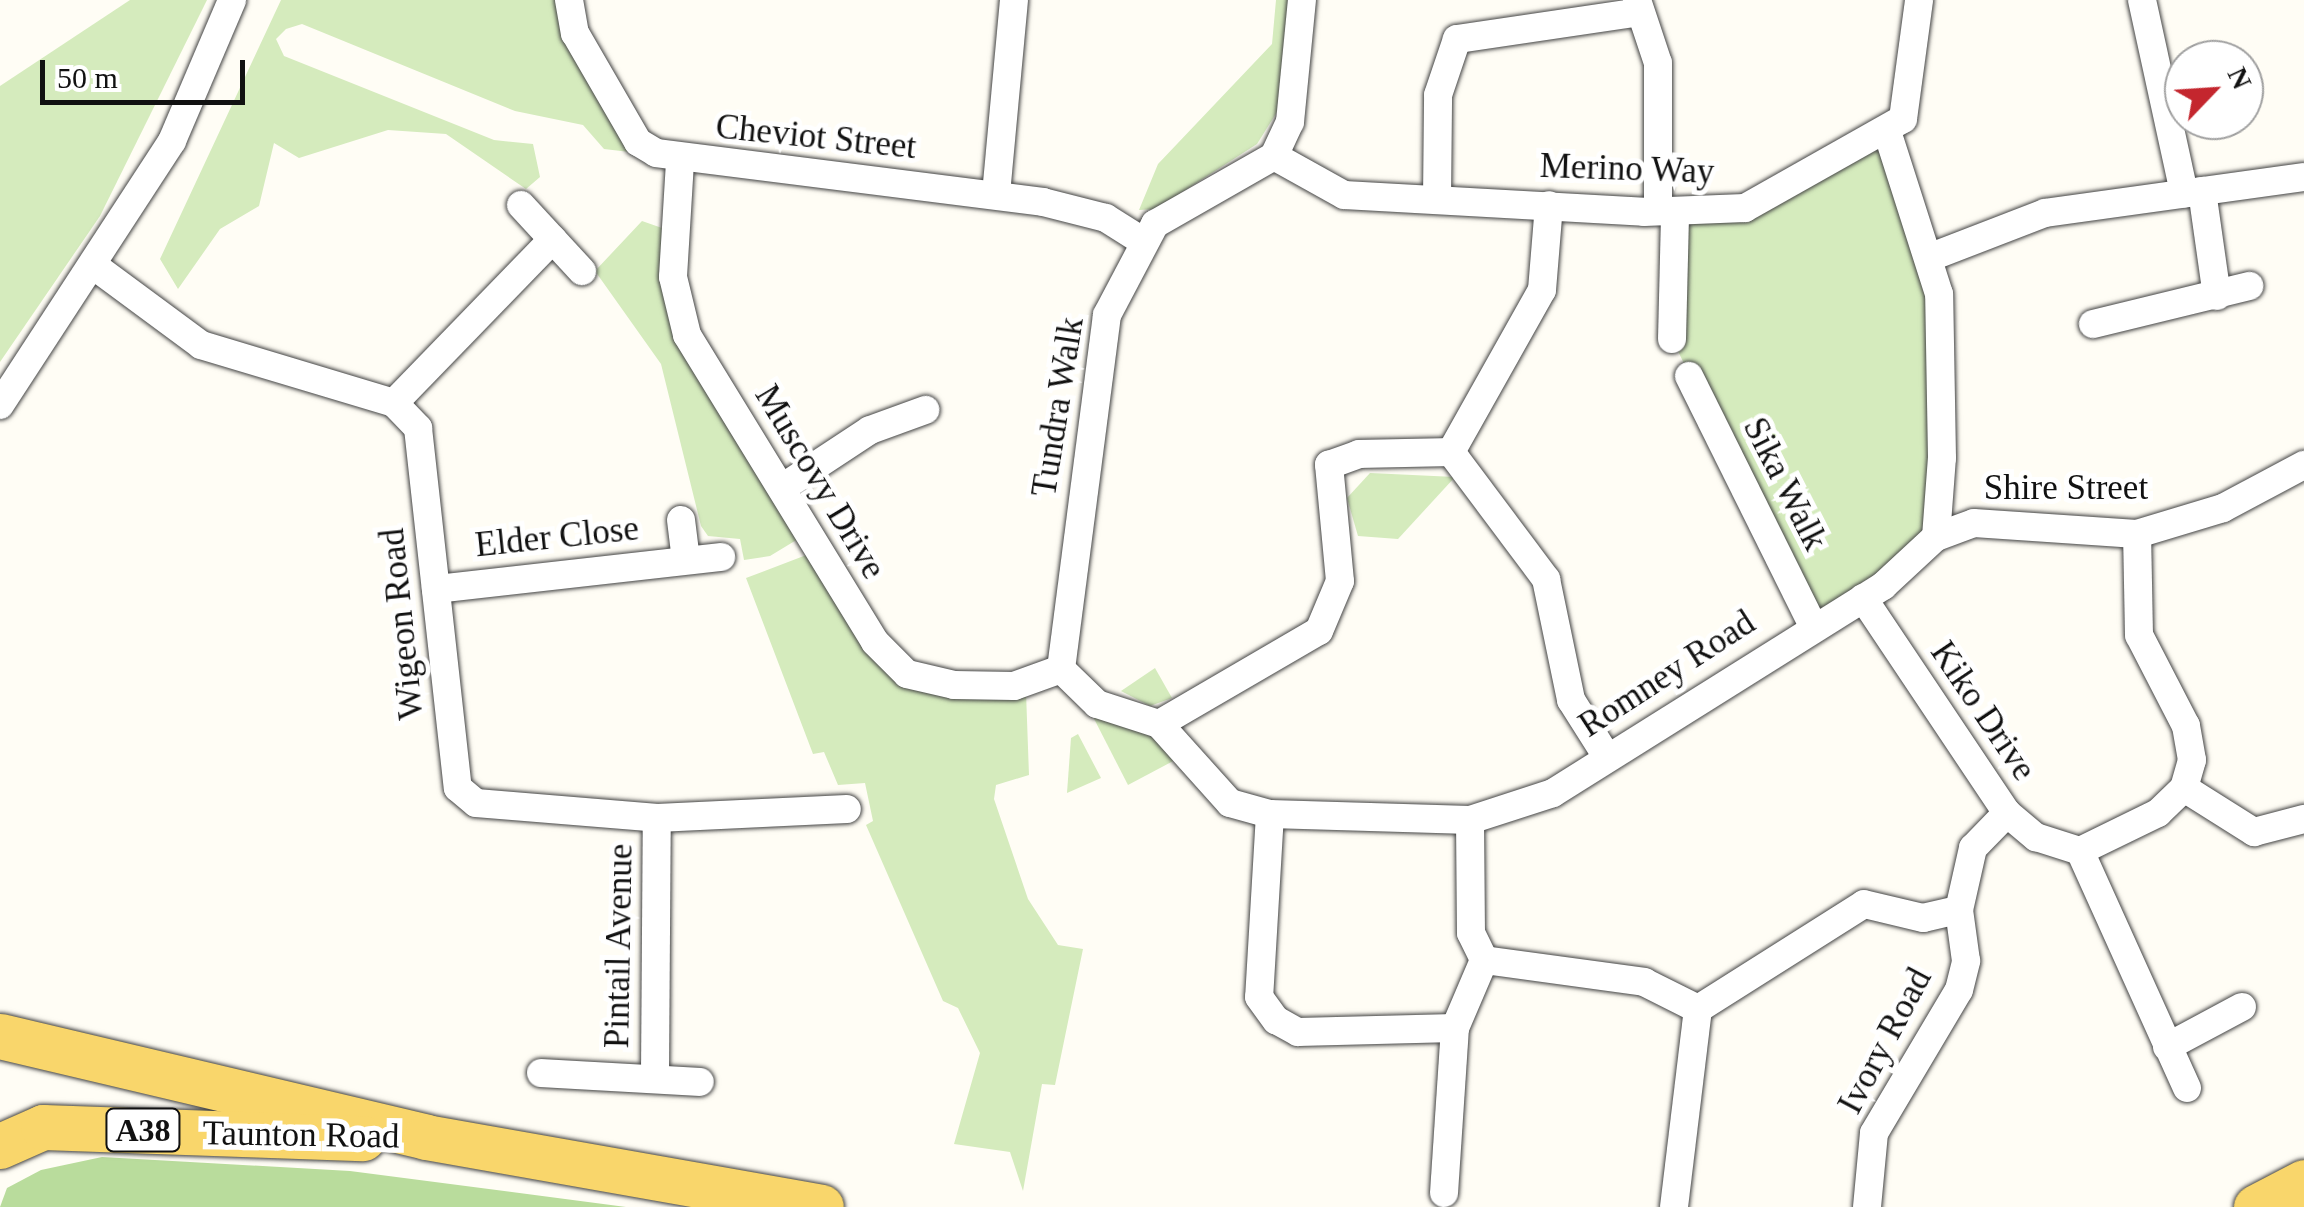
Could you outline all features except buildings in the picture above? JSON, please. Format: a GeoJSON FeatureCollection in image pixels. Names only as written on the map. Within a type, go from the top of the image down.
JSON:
{"type":"FeatureCollection","features":[{"type":"Feature","properties":{"kind":"main road","name":"Taunton Road"},"geometry":{"type":"LineString","coordinates":[[0,1036],[426,1137],[820,1207]]}},
{"type":"Feature","properties":{"kind":"main road","name":"Taunton Road"},"geometry":{"type":"LineString","coordinates":[[0,1146],[43,1127],[426,1137]]}},
{"type":"Feature","properties":{"kind":"main road"},"geometry":{"type":"LineString","coordinates":[[2256,1207],[2304,1182]]}},
{"type":"Feature","properties":{"kind":"street"},"geometry":{"type":"LineString","coordinates":[[0,405],[172,141],[232,0]]}},
{"type":"Feature","properties":{"kind":"street","name":"Cheviot Street"},"geometry":{"type":"LineString","coordinates":[[569,0],[575,34],[638,142],[680,162],[996,194],[1078,208],[1141,240]]}},
{"type":"Feature","properties":{"kind":"street"},"geometry":{"type":"LineString","coordinates":[[996,194],[1014,0]]}},
{"type":"Feature","properties":{"kind":"street"},"geometry":{"type":"LineString","coordinates":[[1274,156],[1292,109],[1302,0]]}},
{"type":"Feature","properties":{"kind":"street"},"geometry":{"type":"LineString","coordinates":[[1919,0],[1908,100],[1888,134],[1931,257],[1943,342],[1936,536]]}},
{"type":"Feature","properties":{"kind":"street"},"geometry":{"type":"LineString","coordinates":[[2142,0],[2217,296]]}},
{"type":"Feature","properties":{"kind":"street"},"geometry":{"type":"LineString","coordinates":[[1437,199],[1438,96],[1457,39],[1638,6],[1658,62],[1672,339]]}},
{"type":"Feature","properties":{"kind":"street","name":"Merino Way"},"geometry":{"type":"LineString","coordinates":[[1274,156],[1344,195],[1667,209],[1746,208],[1888,134]]}},
{"type":"Feature","properties":{"kind":"street","name":"Tundra Walk"},"geometry":{"type":"LineString","coordinates":[[1061,669],[1102,335],[1141,240],[1170,213],[1274,156]]}},
{"type":"Feature","properties":{"kind":"street","name":"Muscovy Drive"},"geometry":{"type":"LineString","coordinates":[[680,162],[678,307],[702,364],[875,642],[907,674],[982,688],[1061,669]]}},
{"type":"Feature","properties":{"kind":"street"},"geometry":{"type":"LineString","coordinates":[[1931,257],[2044,213],[2304,177]]}},
{"type":"Feature","properties":{"kind":"street"},"geometry":{"type":"LineString","coordinates":[[521,205],[582,270]]}},
{"type":"Feature","properties":{"kind":"street"},"geometry":{"type":"LineString","coordinates":[[1451,452],[1542,290],[1549,205]]}},
{"type":"Feature","properties":{"kind":"street"},"geometry":{"type":"LineString","coordinates":[[94,264],[202,345],[394,403],[553,238]]}},
{"type":"Feature","properties":{"kind":"street"},"geometry":{"type":"LineString","coordinates":[[2093,324],[2249,286]]}},
{"type":"Feature","properties":{"kind":"street","name":"Sika Walk"},"geometry":{"type":"LineString","coordinates":[[1689,376],[1813,626]]}},
{"type":"Feature","properties":{"kind":"street","name":"Wigeon Road"},"geometry":{"type":"LineString","coordinates":[[394,403],[423,446],[458,788],[499,808],[657,818],[847,809]]}},
{"type":"Feature","properties":{"kind":"street"},"geometry":{"type":"LineString","coordinates":[[782,488],[870,430],[925,410]]}},
{"type":"Feature","properties":{"kind":"street"},"geometry":{"type":"LineString","coordinates":[[1061,669],[1097,704],[1158,724],[1288,657],[1329,618],[1340,581],[1329,465],[1359,454],[1451,452]]}},
{"type":"Feature","properties":{"kind":"street"},"geometry":{"type":"LineString","coordinates":[[1451,452],[1546,579],[1570,700],[1606,757]]}},
{"type":"Feature","properties":{"kind":"street","name":"Shire Street"},"geometry":{"type":"LineString","coordinates":[[1936,536],[1974,522],[2137,534],[2223,508],[2304,465]]}},
{"type":"Feature","properties":{"kind":"street","name":"Elder Close"},"geometry":{"type":"LineString","coordinates":[[680,520],[686,560]]}},
{"type":"Feature","properties":{"kind":"street"},"geometry":{"type":"LineString","coordinates":[[2137,534],[2134,610],[2191,744],[2184,788],[2158,813],[2070,850],[2187,1088]]}},
{"type":"Feature","properties":{"kind":"street","name":"Romney Road"},"geometry":{"type":"LineString","coordinates":[[1158,724],[1212,791],[1270,814],[1470,820],[1524,808],[1863,598],[1936,536]]}},
{"type":"Feature","properties":{"kind":"street","name":"Elder Close"},"geometry":{"type":"LineString","coordinates":[[436,588],[721,557]]}},
{"type":"Feature","properties":{"kind":"street","name":"Kiko Drive"},"geometry":{"type":"LineString","coordinates":[[1863,598],[2008,813],[2070,850]]}},
{"type":"Feature","properties":{"kind":"street"},"geometry":{"type":"LineString","coordinates":[[2184,788],[2254,832],[2304,819]]}},
{"type":"Feature","properties":{"kind":"street"},"geometry":{"type":"LineString","coordinates":[[1698,1009],[1864,904],[1923,918],[1959,910],[1974,848],[2008,813]]}},
{"type":"Feature","properties":{"kind":"street"},"geometry":{"type":"LineString","coordinates":[[1270,814],[1259,997],[1276,1020],[1298,1032],[1456,1028]]}},
{"type":"Feature","properties":{"kind":"street","name":"Pintail Avenue"},"geometry":{"type":"LineString","coordinates":[[655,1075],[657,818]]}},
{"type":"Feature","properties":{"kind":"street"},"geometry":{"type":"LineString","coordinates":[[1444,1193],[1456,1028],[1484,960],[1472,933],[1470,820]]}},
{"type":"Feature","properties":{"kind":"street","name":"Ivory Road"},"geometry":{"type":"LineString","coordinates":[[1867,1207],[1874,1133],[1959,990],[1966,960],[1959,910]]}},
{"type":"Feature","properties":{"kind":"street"},"geometry":{"type":"LineString","coordinates":[[1484,960],[1644,982],[1698,1009]]}},
{"type":"Feature","properties":{"kind":"street"},"geometry":{"type":"LineString","coordinates":[[2168,1047],[2242,1008]]}},
{"type":"Feature","properties":{"kind":"street"},"geometry":{"type":"LineString","coordinates":[[1674,1207],[1698,1009]]}},
{"type":"Feature","properties":{"kind":"street","name":"Pintail Avenue"},"geometry":{"type":"LineString","coordinates":[[541,1073],[655,1075],[700,1082]]}},
{"type":"Feature","properties":{"kind":"green space"},"geometry":{"type":"Polygon","coordinates":[[[130,0],[207,0],[100,216],[0,362],[0,86],[130,0]]]}},
{"type":"Feature","properties":{"kind":"green space"},"geometry":{"type":"Polygon","coordinates":[[[281,0],[561,0],[638,153],[604,149],[583,125],[515,111],[302,24],[286,29],[276,39],[284,56],[494,140],[533,144],[540,177],[526,189],[446,134],[388,130],[299,158],[274,143],[259,206],[220,229],[178,289],[160,259],[281,0]]]}},
{"type":"Feature","properties":{"kind":"green space"},"geometry":{"type":"Polygon","coordinates":[[[1276,0],[1294,0],[1291,40],[1277,112],[1257,144],[1156,209],[1139,210],[1158,164],[1272,44],[1276,0]]]}},
{"type":"Feature","properties":{"kind":"green space"},"geometry":{"type":"Polygon","coordinates":[[[1888,134],[1931,257],[1936,537],[1813,626],[1672,339],[1675,213],[1712,213],[1888,134]]]}},
{"type":"Feature","properties":{"kind":"green space"},"geometry":{"type":"Polygon","coordinates":[[[642,221],[662,228],[662,256],[803,536],[770,556],[744,560],[740,539],[708,536],[701,526],[661,364],[595,271],[642,221]]]}},
{"type":"Feature","properties":{"kind":"green space"},"geometry":{"type":"Polygon","coordinates":[[[1370,473],[1455,477],[1398,539],[1358,536],[1347,498],[1370,473]]]}},
{"type":"Feature","properties":{"kind":"green space"},"geometry":{"type":"Polygon","coordinates":[[[809,554],[885,663],[1026,692],[1029,775],[996,785],[994,799],[1028,899],[1058,945],[1083,949],[1055,1085],[1042,1084],[1023,1191],[1010,1152],[954,1144],[980,1053],[958,1008],[943,1001],[866,825],[873,821],[865,783],[838,785],[824,752],[813,754],[746,578],[809,554]]]}},
{"type":"Feature","properties":{"kind":"green space"},"geometry":{"type":"Polygon","coordinates":[[[1155,668],[1172,698],[1150,706],[1121,691],[1155,668]]]}},
{"type":"Feature","properties":{"kind":"green space"},"geometry":{"type":"Polygon","coordinates":[[[1089,709],[1168,742],[1177,759],[1128,785],[1089,709]]]}},
{"type":"Feature","properties":{"kind":"green space"},"geometry":{"type":"Polygon","coordinates":[[[1078,734],[1101,778],[1067,793],[1071,738],[1078,734]]]}},
{"type":"Feature","properties":{"kind":"green space"},"geometry":{"type":"Polygon","coordinates":[[[102,1157],[350,1171],[626,1207],[0,1207],[7,1188],[41,1170],[102,1157]]]}}]}
